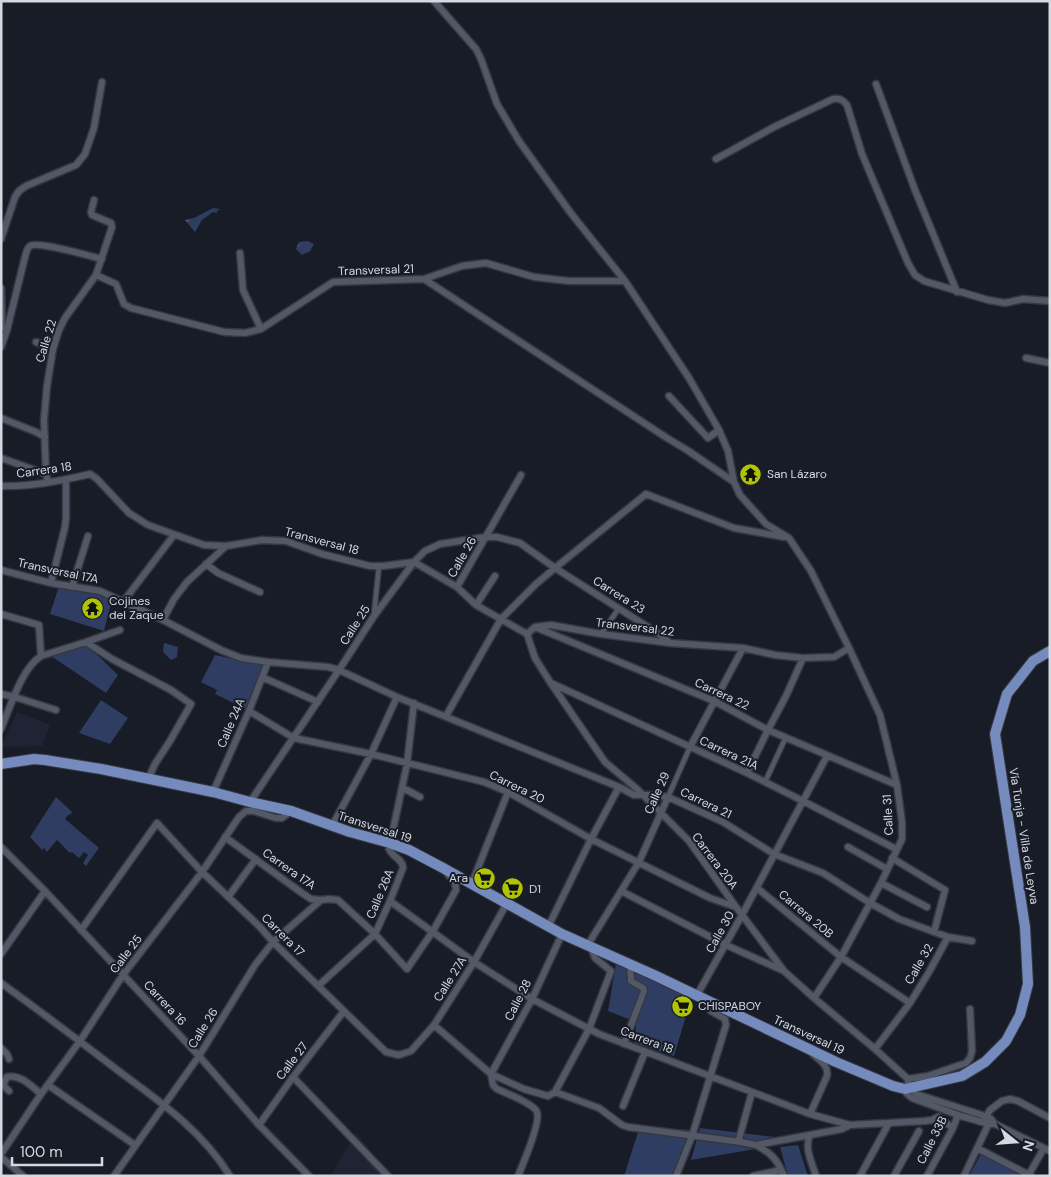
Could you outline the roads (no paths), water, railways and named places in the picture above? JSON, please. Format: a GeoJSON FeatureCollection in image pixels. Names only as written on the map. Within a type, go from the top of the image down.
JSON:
{"type":"FeatureCollection","features":[{"type":"Feature","properties":{"kind":"main road","name":"Vía Tunja - Villa de Leyva"},"geometry":{"type":"LineString","coordinates":[[908,1085],[962,1076],[985,1062],[1006,1041],[1020,1015],[1028,984],[1025,927],[995,734],[1007,694],[1033,661],[1050,651]]}},
{"type":"Feature","properties":{"kind":"main road","name":"Transversal 19"},"geometry":{"type":"LineString","coordinates":[[1,764],[34,759],[45,760],[213,792],[291,811],[332,826],[390,843],[409,850],[472,883],[562,934],[893,1086],[908,1085]]}},
{"type":"Feature","properties":{"kind":"street"},"geometry":{"type":"LineString","coordinates":[[434,1],[476,49],[497,104],[520,140],[570,212],[625,281],[689,378],[719,430],[728,451],[734,482],[740,494],[766,524],[789,538]]}},
{"type":"Feature","properties":{"kind":"street"},"geometry":{"type":"LineString","coordinates":[[1,238],[15,197],[20,190],[76,164],[85,154],[94,128],[102,82]]}},
{"type":"Feature","properties":{"kind":"street"},"geometry":{"type":"LineString","coordinates":[[876,84],[915,190],[957,292]]}},
{"type":"Feature","properties":{"kind":"street"},"geometry":{"type":"LineString","coordinates":[[716,159],[782,123],[839,98],[847,105],[862,154],[908,263],[915,275],[924,281],[988,300],[1005,303],[1023,299],[1050,301]]}},
{"type":"Feature","properties":{"kind":"street","name":"Calle 22"},"geometry":{"type":"LineString","coordinates":[[48,482],[44,420],[53,349],[65,318],[96,275],[112,227],[111,223],[92,215],[94,200]]}},
{"type":"Feature","properties":{"kind":"street"},"geometry":{"type":"LineString","coordinates":[[1,347],[4,328],[30,246],[36,244],[102,259]]}},
{"type":"Feature","properties":{"kind":"street"},"geometry":{"type":"LineString","coordinates":[[240,253],[243,290],[261,329]]}},
{"type":"Feature","properties":{"kind":"street","name":"Transversal 21"},"geometry":{"type":"LineString","coordinates":[[96,275],[116,284],[124,304],[131,308],[224,332],[245,333],[261,329],[333,282],[424,279],[462,266],[486,263],[534,277],[569,281],[625,281]]}},
{"type":"Feature","properties":{"kind":"street"},"geometry":{"type":"LineString","coordinates":[[424,279],[734,482]]}},
{"type":"Feature","properties":{"kind":"street"},"geometry":{"type":"LineString","coordinates":[[1,288],[4,328]]}},
{"type":"Feature","properties":{"kind":"street"},"geometry":{"type":"LineString","coordinates":[[36,342],[53,349]]}},
{"type":"Feature","properties":{"kind":"street"},"geometry":{"type":"LineString","coordinates":[[1026,358],[1050,363]]}},
{"type":"Feature","properties":{"kind":"street"},"geometry":{"type":"LineString","coordinates":[[669,396],[708,438],[719,430]]}},
{"type":"Feature","properties":{"kind":"street"},"geometry":{"type":"LineString","coordinates":[[1,418],[45,437]]}},
{"type":"Feature","properties":{"kind":"street"},"geometry":{"type":"LineString","coordinates":[[1,458],[46,474]]}},
{"type":"Feature","properties":{"kind":"street","name":"Carrera 18"},"geometry":{"type":"LineString","coordinates":[[1,486],[66,480],[90,474]]}},
{"type":"Feature","properties":{"kind":"street","name":"Transversal 18"},"geometry":{"type":"LineString","coordinates":[[90,474],[129,513],[148,525],[204,545],[226,546],[262,540],[286,542],[322,554],[370,566],[414,562]]}},
{"type":"Feature","properties":{"kind":"street","name":"Calle 26"},"geometry":{"type":"LineString","coordinates":[[457,587],[521,475]]}},
{"type":"Feature","properties":{"kind":"street"},"geometry":{"type":"LineString","coordinates":[[51,582],[65,528],[66,480]]}},
{"type":"Feature","properties":{"kind":"street"},"geometry":{"type":"LineString","coordinates":[[446,716],[501,620],[536,584],[646,494],[734,528],[789,538]]}},
{"type":"Feature","properties":{"kind":"street"},"geometry":{"type":"LineString","coordinates":[[123,602],[174,535]]}},
{"type":"Feature","properties":{"kind":"street"},"geometry":{"type":"LineString","coordinates":[[72,586],[88,536]]}},
{"type":"Feature","properties":{"kind":"street","name":"Carrera 23"},"geometry":{"type":"LineString","coordinates":[[414,562],[425,551],[440,544],[497,536],[520,543],[670,643]]}},
{"type":"Feature","properties":{"kind":"street","name":"Calle 31"},"geometry":{"type":"LineString","coordinates":[[789,538],[811,571],[880,715],[897,785],[902,822],[902,838],[881,882],[841,957],[814,998]]}},
{"type":"Feature","properties":{"kind":"street"},"geometry":{"type":"LineString","coordinates":[[163,620],[186,582],[226,546]]}},
{"type":"Feature","properties":{"kind":"street"},"geometry":{"type":"LineString","coordinates":[[414,562],[457,587],[476,606],[527,634],[535,627]]}},
{"type":"Feature","properties":{"kind":"street","name":"Calle 25"},"geometry":{"type":"LineString","coordinates":[[250,802],[340,670],[374,616],[414,562]]}},
{"type":"Feature","properties":{"kind":"street"},"geometry":{"type":"LineString","coordinates":[[206,564],[218,573],[260,592]]}},
{"type":"Feature","properties":{"kind":"street"},"geometry":{"type":"LineString","coordinates":[[374,616],[379,566]]}},
{"type":"Feature","properties":{"kind":"street","name":"Transversal 17A"},"geometry":{"type":"LineString","coordinates":[[1,570],[100,591],[163,620],[221,650],[241,658],[268,662]]}},
{"type":"Feature","properties":{"kind":"street"},"geometry":{"type":"LineString","coordinates":[[476,606],[495,576]]}},
{"type":"Feature","properties":{"kind":"street"},"geometry":{"type":"LineString","coordinates":[[601,634],[619,608]]}},
{"type":"Feature","properties":{"kind":"street"},"geometry":{"type":"LineString","coordinates":[[1,614],[39,625],[40,656]]}},
{"type":"Feature","properties":{"kind":"street","name":"Transversal 22"},"geometry":{"type":"LineString","coordinates":[[535,627],[551,626],[670,643],[743,648]]}},
{"type":"Feature","properties":{"kind":"street","name":"Carrera 22"},"geometry":{"type":"LineString","coordinates":[[535,627],[714,701],[768,730],[786,736],[827,756],[897,785]]}},
{"type":"Feature","properties":{"kind":"street"},"geometry":{"type":"LineString","coordinates":[[1,729],[24,674],[36,659],[40,656],[120,630]]}},
{"type":"Feature","properties":{"kind":"street","name":"Carrera 20A"},"geometry":{"type":"LineString","coordinates":[[527,634],[535,658],[605,762],[689,841],[784,972],[875,1049],[908,1085]]}},
{"type":"Feature","properties":{"kind":"street"},"geometry":{"type":"LineString","coordinates":[[86,642],[112,659],[171,690],[191,704],[148,779]]}},
{"type":"Feature","properties":{"kind":"street"},"geometry":{"type":"LineString","coordinates":[[743,648],[775,655],[802,658],[834,657],[849,648]]}},
{"type":"Feature","properties":{"kind":"street","name":"Calle 29"},"geometry":{"type":"LineString","coordinates":[[589,946],[639,862],[690,747],[743,648]]}},
{"type":"Feature","properties":{"kind":"street"},"geometry":{"type":"LineString","coordinates":[[747,773],[786,696],[802,658]]}},
{"type":"Feature","properties":{"kind":"street","name":"Carrera 21"},"geometry":{"type":"LineString","coordinates":[[268,662],[328,667],[340,670],[397,697],[619,787],[634,795],[668,797],[723,822],[774,854],[823,874],[899,919],[948,937],[972,941]]}},
{"type":"Feature","properties":{"kind":"street","name":"Calle 24A"},"geometry":{"type":"LineString","coordinates":[[213,792],[249,711],[268,662]]}},
{"type":"Feature","properties":{"kind":"street"},"geometry":{"type":"LineString","coordinates":[[262,677],[318,702]]}},
{"type":"Feature","properties":{"kind":"street","name":"Carrera 21A"},"geometry":{"type":"LineString","coordinates":[[550,682],[803,800],[896,850]]}},
{"type":"Feature","properties":{"kind":"street"},"geometry":{"type":"LineString","coordinates":[[1,694],[56,710]]}},
{"type":"Feature","properties":{"kind":"street"},"geometry":{"type":"LineString","coordinates":[[332,826],[371,754],[397,697]]}},
{"type":"Feature","properties":{"kind":"street"},"geometry":{"type":"LineString","coordinates":[[390,843],[403,788],[414,703]]}},
{"type":"Feature","properties":{"kind":"street","name":"Carrera 20"},"geometry":{"type":"LineString","coordinates":[[249,711],[294,738],[371,754],[484,782],[508,792],[591,839],[710,898],[736,907]]}},
{"type":"Feature","properties":{"kind":"street"},"geometry":{"type":"LineString","coordinates":[[765,782],[786,736]]}},
{"type":"Feature","properties":{"kind":"street","name":"Calle 30"},"geometry":{"type":"LineString","coordinates":[[697,995],[757,888],[827,756]]}},
{"type":"Feature","properties":{"kind":"street"},"geometry":{"type":"LineString","coordinates":[[548,927],[619,787]]}},
{"type":"Feature","properties":{"kind":"street"},"geometry":{"type":"LineString","coordinates":[[403,788],[420,797]]}},
{"type":"Feature","properties":{"kind":"street"},"geometry":{"type":"LineString","coordinates":[[472,883],[508,792]]}},
{"type":"Feature","properties":{"kind":"street","name":"Calle 25"},"geometry":{"type":"LineString","coordinates":[[1,1155],[123,975],[202,872],[239,817],[246,811],[282,818],[291,811]]}},
{"type":"Feature","properties":{"kind":"street","name":"Carrera 17"},"geometry":{"type":"LineString","coordinates":[[81,930],[157,823],[202,872],[386,1052],[399,1056]]}},
{"type":"Feature","properties":{"kind":"street","name":"Carrera 17A"},"geometry":{"type":"LineString","coordinates":[[225,837],[311,899],[338,900],[376,934],[407,969],[433,931]]}},
{"type":"Feature","properties":{"kind":"street","name":"Calle 26A"},"geometry":{"type":"LineString","coordinates":[[318,986],[376,934],[403,868],[401,861],[391,854],[389,849],[390,843]]}},
{"type":"Feature","properties":{"kind":"street","name":"Carrera 16"},"geometry":{"type":"LineString","coordinates":[[1,847],[45,891],[199,1056],[259,1125],[309,1176]]}},
{"type":"Feature","properties":{"kind":"street"},"geometry":{"type":"LineString","coordinates":[[848,848],[887,869]]}},
{"type":"Feature","properties":{"kind":"street"},"geometry":{"type":"LineString","coordinates":[[892,858],[945,890],[934,932]]}},
{"type":"Feature","properties":{"kind":"street"},"geometry":{"type":"LineString","coordinates":[[228,897],[256,859]]}},
{"type":"Feature","properties":{"kind":"street"},"geometry":{"type":"LineString","coordinates":[[433,931],[456,890],[455,883],[443,868]]}},
{"type":"Feature","properties":{"kind":"street"},"geometry":{"type":"LineString","coordinates":[[881,882],[927,907]]}},
{"type":"Feature","properties":{"kind":"street","name":"Carrera 20B"},"geometry":{"type":"LineString","coordinates":[[757,888],[841,957]]}},
{"type":"Feature","properties":{"kind":"street"},"geometry":{"type":"LineString","coordinates":[[1,954],[45,891]]}},
{"type":"Feature","properties":{"kind":"street"},"geometry":{"type":"LineString","coordinates":[[621,891],[784,972]]}},
{"type":"Feature","properties":{"kind":"street","name":"Calle 26"},"geometry":{"type":"LineString","coordinates":[[114,1176],[199,1056],[255,965],[273,942],[321,900]]}},
{"type":"Feature","properties":{"kind":"street","name":"Carrera 18"},"geometry":{"type":"LineString","coordinates":[[390,901],[474,962],[532,1000],[589,1029],[624,1044],[810,1114],[850,1125],[925,1121],[938,1117]]}},
{"type":"Feature","properties":{"kind":"street","name":"Calle 27A"},"geometry":{"type":"LineString","coordinates":[[399,1056],[411,1051],[434,1025],[474,962],[506,903]]}},
{"type":"Feature","properties":{"kind":"street","name":"Calle 28"},"geometry":{"type":"LineString","coordinates":[[491,1074],[532,1000],[562,934]]}},
{"type":"Feature","properties":{"kind":"street","name":"Calle 32"},"geometry":{"type":"LineString","coordinates":[[875,1049],[910,1003],[948,937]]}},
{"type":"Feature","properties":{"kind":"street"},"geometry":{"type":"LineString","coordinates":[[553,1094],[589,1029],[611,971],[595,958],[589,946]]}},
{"type":"Feature","properties":{"kind":"street"},"geometry":{"type":"LineString","coordinates":[[841,957],[910,1003]]}},
{"type":"Feature","properties":{"kind":"street"},"geometry":{"type":"LineString","coordinates":[[624,1044],[644,991],[643,988],[631,981],[630,964]]}},
{"type":"Feature","properties":{"kind":"street"},"geometry":{"type":"LineString","coordinates":[[1,983],[180,1118],[201,1138],[230,1176]]}},
{"type":"Feature","properties":{"kind":"street"},"geometry":{"type":"LineString","coordinates":[[676,1176],[692,1136],[726,1022],[725,1019],[711,1011],[711,1002]]}},
{"type":"Feature","properties":{"kind":"street"},"geometry":{"type":"LineString","coordinates":[[908,1085],[966,1063],[972,1051],[970,1009]]}},
{"type":"Feature","properties":{"kind":"street","name":"Calle 27"},"geometry":{"type":"LineString","coordinates":[[259,1125],[292,1078],[344,1011]]}},
{"type":"Feature","properties":{"kind":"street"},"geometry":{"type":"LineString","coordinates":[[434,1025],[491,1074],[524,1089],[548,1096],[553,1094],[600,1108],[622,1125],[628,1127],[692,1136],[740,1140],[756,1145],[776,1159],[783,1173],[753,1176]]}},
{"type":"Feature","properties":{"kind":"street"},"geometry":{"type":"LineString","coordinates":[[805,1047],[828,1070],[810,1114]]}},
{"type":"Feature","properties":{"kind":"street"},"geometry":{"type":"LineString","coordinates":[[1,1048],[9,1059]]}},
{"type":"Feature","properties":{"kind":"street"},"geometry":{"type":"LineString","coordinates":[[623,1106],[645,1052]]}},
{"type":"Feature","properties":{"kind":"street"},"geometry":{"type":"LineString","coordinates":[[491,1074],[493,1085],[497,1089],[532,1106],[537,1112],[538,1123],[518,1176]]}},
{"type":"Feature","properties":{"kind":"street"},"geometry":{"type":"LineString","coordinates":[[9,1091],[3,1084],[7,1076],[22,1079],[41,1094]]}},
{"type":"Feature","properties":{"kind":"street"},"geometry":{"type":"LineString","coordinates":[[292,1078],[388,1176]]}},
{"type":"Feature","properties":{"kind":"street"},"geometry":{"type":"LineString","coordinates":[[48,1084],[135,1146]]}},
{"type":"Feature","properties":{"kind":"street"},"geometry":{"type":"LineString","coordinates":[[908,1085],[907,1094],[912,1098],[958,1115],[989,1121]]}},
{"type":"Feature","properties":{"kind":"street"},"geometry":{"type":"LineString","coordinates":[[908,1085],[916,1094],[989,1121],[1047,1150],[1029,1175],[977,1148]]}},
{"type":"Feature","properties":{"kind":"street"},"geometry":{"type":"LineString","coordinates":[[740,1140],[752,1092]]}},
{"type":"Feature","properties":{"kind":"street"},"geometry":{"type":"LineString","coordinates":[[964,1176],[989,1121],[990,1110],[1002,1101],[1010,1099],[1018,1101],[1050,1118]]}},
{"type":"Feature","properties":{"kind":"street"},"geometry":{"type":"LineString","coordinates":[[941,1109],[938,1117],[953,1128]]}},
{"type":"Feature","properties":{"kind":"street","name":"Calle 33B"},"geometry":{"type":"LineString","coordinates":[[927,1176],[958,1115]]}},
{"type":"Feature","properties":{"kind":"street"},"geometry":{"type":"LineString","coordinates":[[860,1176],[889,1123]]}},
{"type":"Feature","properties":{"kind":"street"},"geometry":{"type":"LineString","coordinates":[[756,1145],[842,1129],[850,1125]]}},
{"type":"Feature","properties":{"kind":"street"},"geometry":{"type":"LineString","coordinates":[[894,1176],[919,1131]]}},
{"type":"Feature","properties":{"kind":"street"},"geometry":{"type":"LineString","coordinates":[[810,1135],[807,1141],[808,1148],[816,1176]]}},
{"type":"Feature","properties":{"kind":"street"},"geometry":{"type":"LineString","coordinates":[[1,1155],[23,1176]]}},
{"type":"Feature","properties":{"kind":"place","name":"San Lázaro"},"geometry":{"type":"Point","coordinates":[751,474]}},
{"type":"Feature","properties":{"kind":"place","name":"Cojines del Zaque"},"geometry":{"type":"Point","coordinates":[93,608]}},
{"type":"Feature","properties":{"kind":"place","name":"Ara"},"geometry":{"type":"Point","coordinates":[484,878]}},
{"type":"Feature","properties":{"kind":"place","name":"D1"},"geometry":{"type":"Point","coordinates":[513,889]}},
{"type":"Feature","properties":{"kind":"place","name":"CHISPABOY"},"geometry":{"type":"Point","coordinates":[682,1006]}}]}
